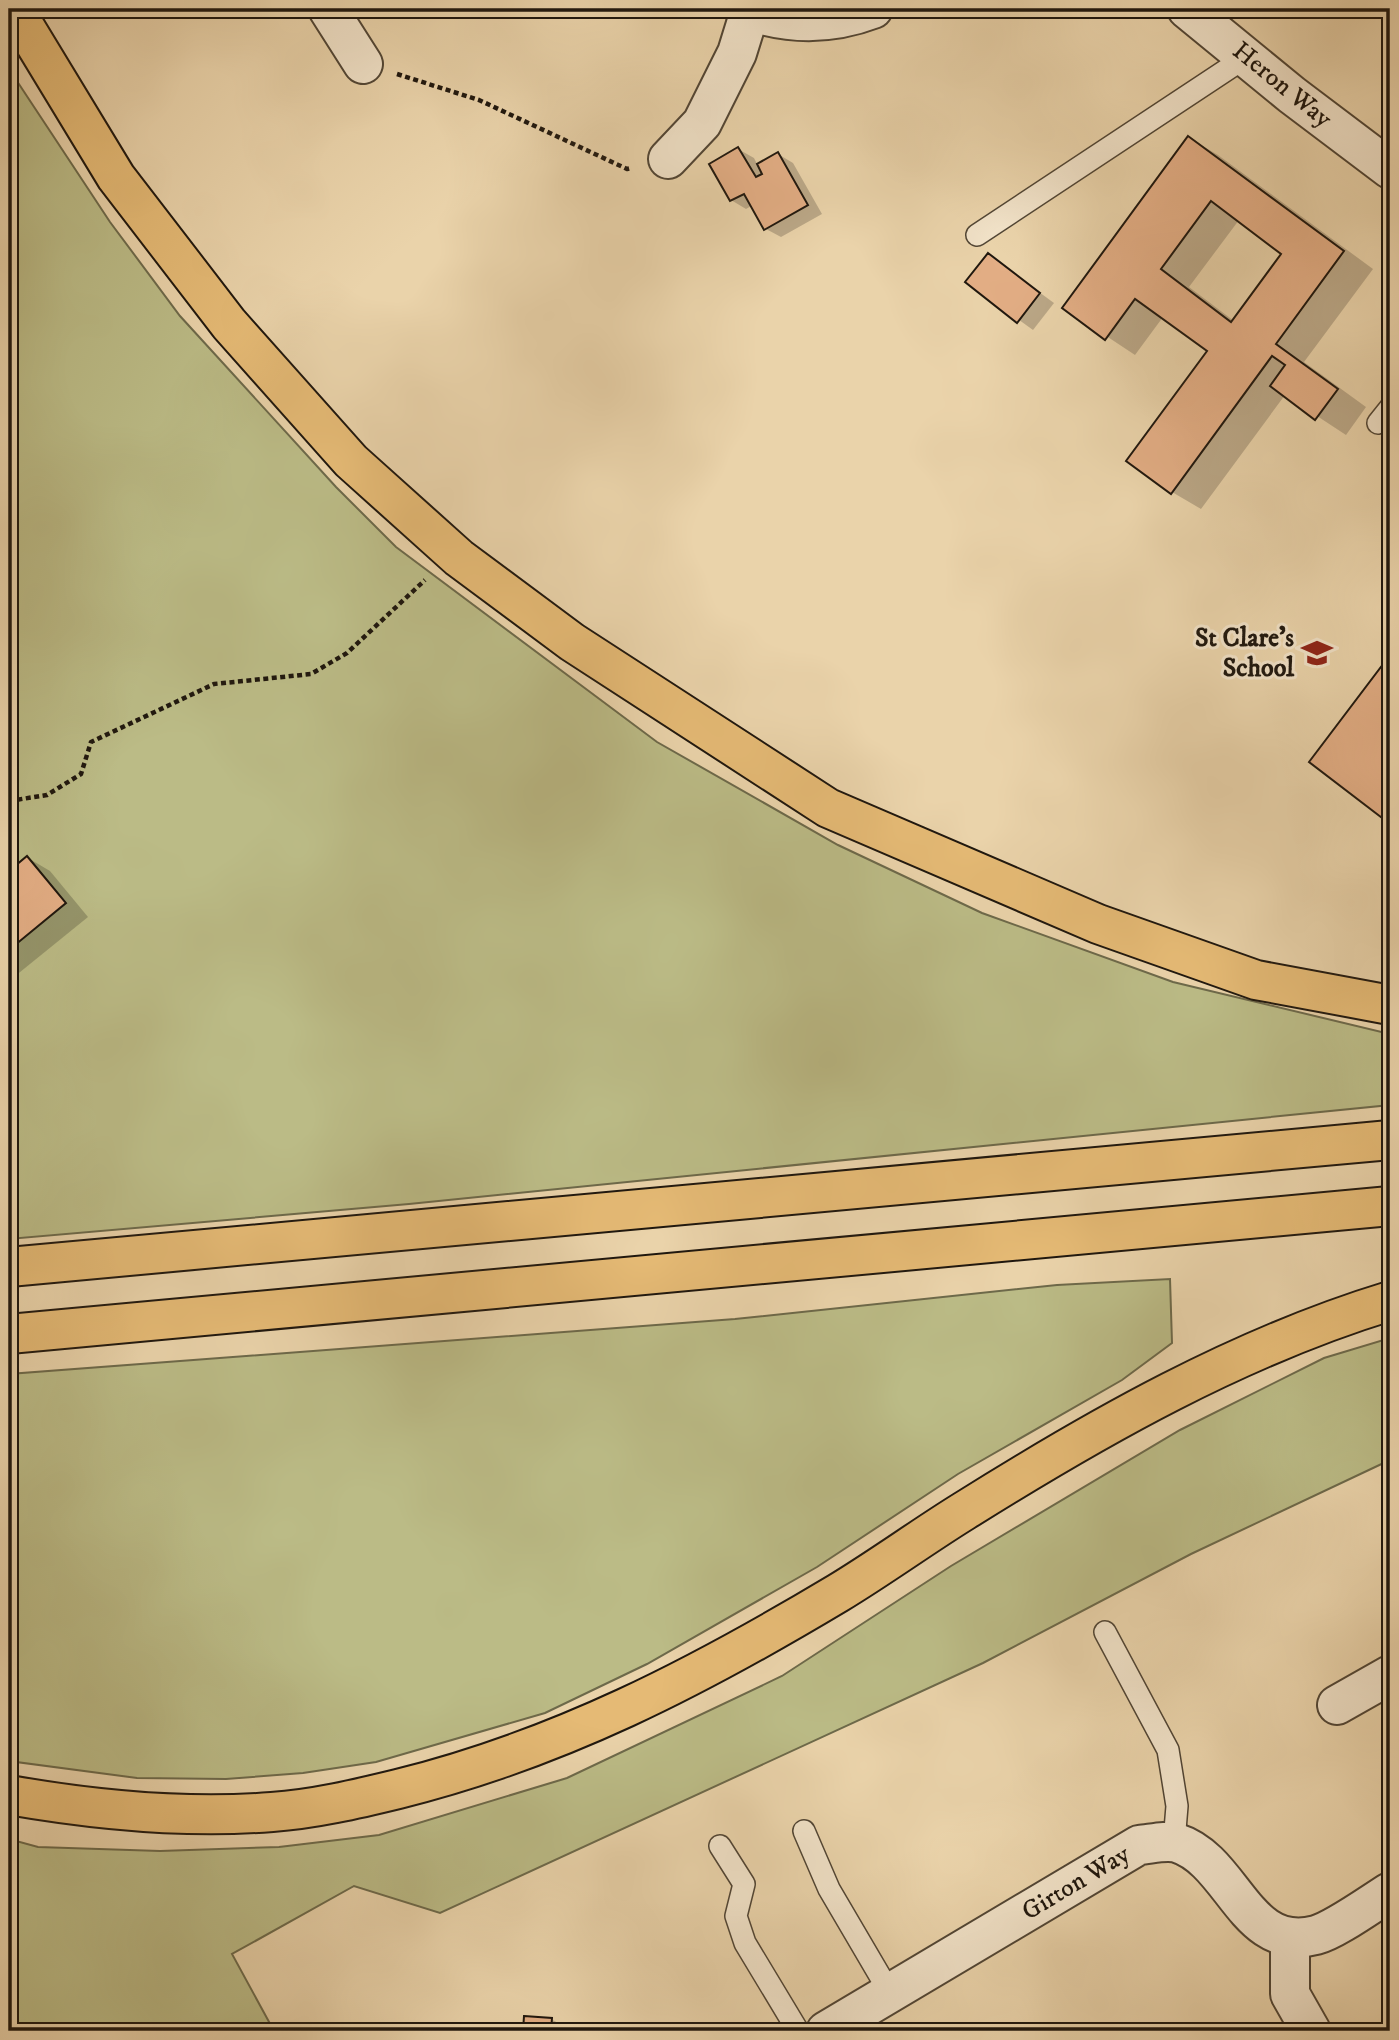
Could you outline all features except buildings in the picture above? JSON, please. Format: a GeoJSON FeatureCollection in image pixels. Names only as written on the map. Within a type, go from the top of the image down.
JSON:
{"type":"FeatureCollection","features":[{"type":"Feature","properties":{"kind":"highway"},"geometry":{"type":"LineString","coordinates":[[14,9],[116,177],[229,324],[351,461],[451,550],[572,642],[828,808],[1098,923],[1244,975],[1390,1005]]}},
{"type":"Feature","properties":{"kind":"highway"},"geometry":{"type":"LineString","coordinates":[[9,1267],[1390,1140]]}},
{"type":"Feature","properties":{"kind":"highway"},"geometry":{"type":"LineString","coordinates":[[9,1334],[1390,1206]]}},
{"type":"Feature","properties":{"kind":"highway"},"geometry":{"type":"LineString","coordinates":[[9,1796],[84,1808],[170,1814],[273,1812],[366,1797],[472,1770],[532,1749],[586,1728],[682,1681],[839,1592],[968,1508],[1160,1398],[1285,1339],[1390,1301]]}},
{"type":"Feature","properties":{"kind":"street"},"geometry":{"type":"LineString","coordinates":[[328,9],[363,64]]}},
{"type":"Feature","properties":{"kind":"street"},"geometry":{"type":"LineString","coordinates":[[668,159],[702,124],[737,52],[747,10],[802,22],[827,22],[873,9]]}},
{"type":"Feature","properties":{"kind":"street","name":"Heron Way"},"geometry":{"type":"LineString","coordinates":[[1187,9],[1384,165]]}},
{"type":"Feature","properties":{"kind":"street"},"geometry":{"type":"LineString","coordinates":[[1337,1705],[1390,1675]]}},
{"type":"Feature","properties":{"kind":"street"},"geometry":{"type":"LineString","coordinates":[[1174,1842],[1203,1856],[1263,1928],[1290,1938],[1317,1935],[1390,1892]]}},
{"type":"Feature","properties":{"kind":"street","name":"Girton Way"},"geometry":{"type":"LineString","coordinates":[[826,2031],[1139,1845],[1174,1842]]}},
{"type":"Feature","properties":{"kind":"street"},"geometry":{"type":"LineString","coordinates":[[1290,1938],[1290,1994],[1311,2031]]}},
{"type":"Feature","properties":{"kind":"lane"},"geometry":{"type":"LineString","coordinates":[[977,234],[1246,57]]}},
{"type":"Feature","properties":{"kind":"lane"},"geometry":{"type":"LineString","coordinates":[[1105,1632],[1168,1750],[1177,1806],[1174,1842]]}},
{"type":"Feature","properties":{"kind":"lane"},"geometry":{"type":"LineString","coordinates":[[804,1831],[829,1889],[890,1993]]}},
{"type":"Feature","properties":{"kind":"lane"},"geometry":{"type":"LineString","coordinates":[[720,1846],[744,1884],[736,1916],[746,1943],[799,2031]]}},
{"type":"Feature","properties":{"kind":"path"},"geometry":{"type":"LineString","coordinates":[[363,64],[479,100],[627,169],[668,159]]}},
{"type":"Feature","properties":{"kind":"path"},"geometry":{"type":"LineString","coordinates":[[9,801],[47,795],[81,774],[91,742],[214,684],[312,674],[347,653],[401,604],[451,550]]}},
{"type":"Feature","properties":{"kind":"green space"},"geometry":{"type":"Polygon","coordinates":[[[9,69],[110,222],[180,316],[336,487],[396,547],[657,742],[838,845],[982,913],[1173,982],[1390,1034],[1390,1105],[409,1204],[9,1239],[9,69]]]}},
{"type":"Feature","properties":{"kind":"green space"},"geometry":{"type":"Polygon","coordinates":[[[1170,1279],[1172,1343],[1122,1380],[958,1474],[817,1567],[647,1664],[545,1713],[376,1762],[303,1773],[226,1779],[137,1778],[9,1761],[9,1374],[735,1319],[1057,1285],[1170,1279]]]}},
{"type":"Feature","properties":{"kind":"green space"},"geometry":{"type":"Polygon","coordinates":[[[1390,1338],[1390,1460],[1191,1554],[983,1663],[440,1913],[354,1886],[232,1954],[274,2031],[9,2031],[9,1839],[38,1847],[160,1851],[279,1847],[379,1835],[567,1778],[782,1676],[951,1566],[1180,1430],[1324,1358],[1390,1338]]]}},
{"type":"Feature","properties":{"kind":"place","name":"St Clare's School"},"geometry":{"type":"Point","coordinates":[1317,653]}}]}
